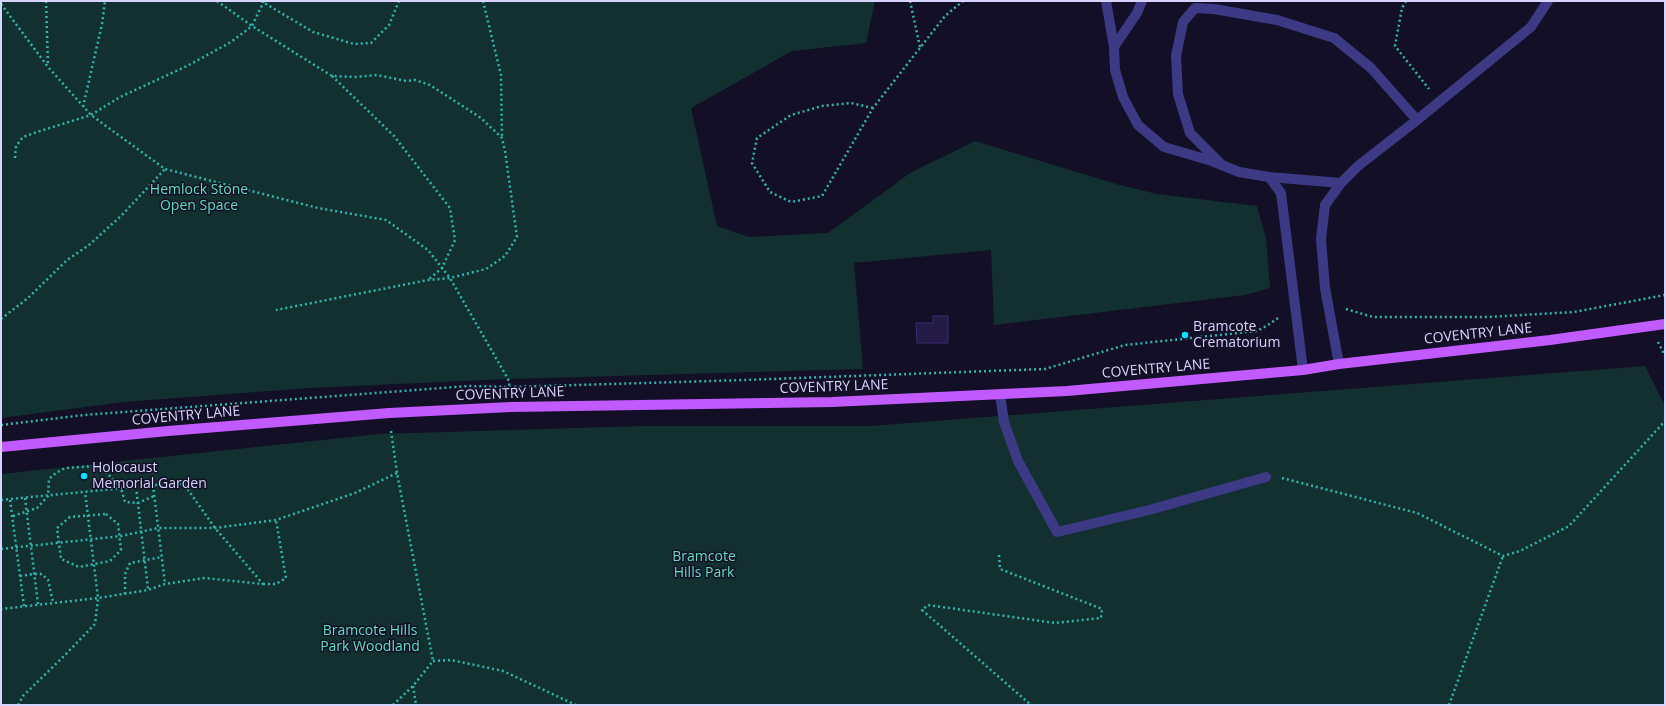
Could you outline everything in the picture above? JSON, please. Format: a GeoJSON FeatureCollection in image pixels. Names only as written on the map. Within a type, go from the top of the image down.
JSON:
{"type":"FeatureCollection","features":[{"type":"Feature","properties":{"kind":"main road","name":"COVENTRY LANE"},"geometry":{"type":"LineString","coordinates":[[1,447],[381,413],[511,407],[832,402],[1067,391],[1303,370],[1340,364],[1550,340],[1665,324]]}},
{"type":"Feature","properties":{"kind":"lane"},"geometry":{"type":"LineString","coordinates":[[1106,1],[1114,47],[1115,70],[1123,97],[1138,125],[1164,147],[1239,172],[1269,177],[1341,183]]}},
{"type":"Feature","properties":{"kind":"lane"},"geometry":{"type":"LineString","coordinates":[[1114,47],[1137,13],[1142,1]]}},
{"type":"Feature","properties":{"kind":"lane"},"geometry":{"type":"LineString","coordinates":[[1340,364],[1328,305],[1321,239],[1325,205],[1341,183],[1358,166],[1440,102],[1530,27],[1548,1]]}},
{"type":"Feature","properties":{"kind":"lane"},"geometry":{"type":"LineString","coordinates":[[1223,166],[1190,133],[1178,94],[1176,56],[1183,22],[1195,8],[1214,9],[1276,20],[1334,38],[1371,68],[1417,120]]}},
{"type":"Feature","properties":{"kind":"lane"},"geometry":{"type":"LineString","coordinates":[[1269,177],[1282,193],[1303,370]]}},
{"type":"Feature","properties":{"kind":"lane"},"geometry":{"type":"LineString","coordinates":[[1000,394],[1004,422],[1018,461],[1058,532],[1149,510],[1266,477]]}},
{"type":"Feature","properties":{"kind":"path"},"geometry":{"type":"LineString","coordinates":[[46,1],[48,67]]}},
{"type":"Feature","properties":{"kind":"path"},"geometry":{"type":"LineString","coordinates":[[83,107],[102,24],[105,1]]}},
{"type":"Feature","properties":{"kind":"path"},"geometry":{"type":"LineString","coordinates":[[217,1],[252,26],[332,76],[394,136],[450,208],[456,240],[442,268],[428,280]]}},
{"type":"Feature","properties":{"kind":"path"},"geometry":{"type":"LineString","coordinates":[[15,158],[16,146],[24,138],[37,132],[90,115],[120,97],[186,66],[231,42],[252,26],[263,2],[313,32],[354,44],[371,43],[389,25],[399,1]]}},
{"type":"Feature","properties":{"kind":"path"},"geometry":{"type":"LineString","coordinates":[[276,310],[428,280],[450,278],[486,269],[504,256],[517,237],[502,138],[501,75],[483,1]]}},
{"type":"Feature","properties":{"kind":"path"},"geometry":{"type":"LineString","coordinates":[[910,1],[920,48]]}},
{"type":"Feature","properties":{"kind":"path"},"geometry":{"type":"LineString","coordinates":[[873,108],[851,103],[822,106],[791,115],[757,138],[752,163],[770,192],[791,202],[822,196],[873,108],[945,16],[963,1]]}},
{"type":"Feature","properties":{"kind":"path"},"geometry":{"type":"LineString","coordinates":[[1406,1],[1402,8],[1395,46],[1440,102]]}},
{"type":"Feature","properties":{"kind":"path"},"geometry":{"type":"LineString","coordinates":[[1,4],[48,67],[90,115],[165,169],[318,208],[386,220],[428,250],[450,278],[508,380],[510,387],[511,407]]}},
{"type":"Feature","properties":{"kind":"path"},"geometry":{"type":"LineString","coordinates":[[332,76],[355,77],[376,75],[406,81],[415,80],[430,84],[481,118],[502,138]]}},
{"type":"Feature","properties":{"kind":"path"},"geometry":{"type":"LineString","coordinates":[[1,318],[28,298],[67,260],[89,245],[122,215],[165,169]]}},
{"type":"Feature","properties":{"kind":"path"},"geometry":{"type":"LineString","coordinates":[[1328,305],[1373,317],[1488,317],[1574,312],[1665,295]]}},
{"type":"Feature","properties":{"kind":"path"},"geometry":{"type":"LineString","coordinates":[[1,425],[84,415],[469,386],[510,387],[737,380],[1045,368],[1126,345],[1257,331],[1268,325],[1282,314],[1296,312]]}},
{"type":"Feature","properties":{"kind":"path"},"geometry":{"type":"LineString","coordinates":[[1266,477],[1286,478],[1417,513],[1503,556],[1520,551],[1570,526],[1665,421]]}},
{"type":"Feature","properties":{"kind":"path"},"geometry":{"type":"LineString","coordinates":[[392,441],[433,661]]}},
{"type":"Feature","properties":{"kind":"path"},"geometry":{"type":"LineString","coordinates":[[13,516],[37,508],[48,496],[49,479],[65,468],[94,466],[104,470],[121,488],[125,502],[138,503],[154,496]]}},
{"type":"Feature","properties":{"kind":"path"},"geometry":{"type":"LineString","coordinates":[[1,550],[120,536],[158,528],[215,528],[276,520],[355,493],[397,473]]}},
{"type":"Feature","properties":{"kind":"path"},"geometry":{"type":"LineString","coordinates":[[1,500],[136,486],[184,484],[215,528],[263,584]]}},
{"type":"Feature","properties":{"kind":"path"},"geometry":{"type":"LineString","coordinates":[[153,485],[165,584]]}},
{"type":"Feature","properties":{"kind":"path"},"geometry":{"type":"LineString","coordinates":[[136,486],[146,561],[148,590]]}},
{"type":"Feature","properties":{"kind":"path"},"geometry":{"type":"LineString","coordinates":[[18,705],[23,696],[95,624],[98,598],[85,492]]}},
{"type":"Feature","properties":{"kind":"path"},"geometry":{"type":"LineString","coordinates":[[25,498],[38,604]]}},
{"type":"Feature","properties":{"kind":"path"},"geometry":{"type":"LineString","coordinates":[[10,500],[24,606]]}},
{"type":"Feature","properties":{"kind":"path"},"geometry":{"type":"LineString","coordinates":[[106,514],[118,524],[122,550],[110,561],[79,567],[61,559],[57,528],[70,517],[88,516],[106,514]]}},
{"type":"Feature","properties":{"kind":"path"},"geometry":{"type":"LineString","coordinates":[[1,608],[98,598],[148,590],[165,584],[204,578],[276,584],[286,578],[276,520]]}},
{"type":"Feature","properties":{"kind":"path"},"geometry":{"type":"LineString","coordinates":[[999,555],[1000,570],[1102,609],[1101,618],[1055,623],[928,605],[922,610],[1031,705]]}},
{"type":"Feature","properties":{"kind":"path"},"geometry":{"type":"LineString","coordinates":[[1449,705],[1503,556]]}},
{"type":"Feature","properties":{"kind":"path"},"geometry":{"type":"LineString","coordinates":[[125,594],[126,574],[130,563],[162,557]]}},
{"type":"Feature","properties":{"kind":"path"},"geometry":{"type":"LineString","coordinates":[[20,576],[42,574],[48,580],[54,602]]}},
{"type":"Feature","properties":{"kind":"path"},"geometry":{"type":"LineString","coordinates":[[393,705],[413,686],[433,661],[451,660],[503,671],[576,705]]}},
{"type":"Feature","properties":{"kind":"path"},"geometry":{"type":"LineString","coordinates":[[413,686],[416,705]]}},
{"type":"Feature","properties":{"kind":"green space","name":"Hemlock Stone Open Space"},"geometry":{"type":"Polygon","coordinates":[[[1,1],[875,1],[866,43],[792,51],[691,108],[717,226],[749,237],[828,233],[910,173],[975,141],[1116,184],[1157,194],[1257,206],[1266,238],[1270,288],[1245,295],[994,325],[991,250],[854,263],[863,369],[508,379],[309,388],[124,402],[1,418],[1,1]]]}},
{"type":"Feature","properties":{"kind":"green space"},"geometry":{"type":"Polygon","coordinates":[[[1645,366],[1665,406],[1665,705],[1,705],[1,474],[379,434],[642,426],[870,426],[1645,366]]]}},
{"type":"Feature","properties":{"kind":"building"},"geometry":{"type":"Polygon","coordinates":[[[933,316],[948,316],[948,343],[917,343],[916,323],[933,323],[933,316]]]}},
{"type":"Feature","properties":{"kind":"place","name":"Bramcote Crematorium"},"geometry":{"type":"Point","coordinates":[1185,335]}},
{"type":"Feature","properties":{"kind":"place","name":"Holocaust Memorial Garden"},"geometry":{"type":"Point","coordinates":[84,476]}},
{"type":"Feature","properties":{"kind":"park label","name":"Bramcote Hills Park"},"geometry":{"type":"Point","coordinates":[704,566]}},
{"type":"Feature","properties":{"kind":"park label","name":"Bramcote Hills Park Woodland"},"geometry":{"type":"Point","coordinates":[370,640]}}]}
